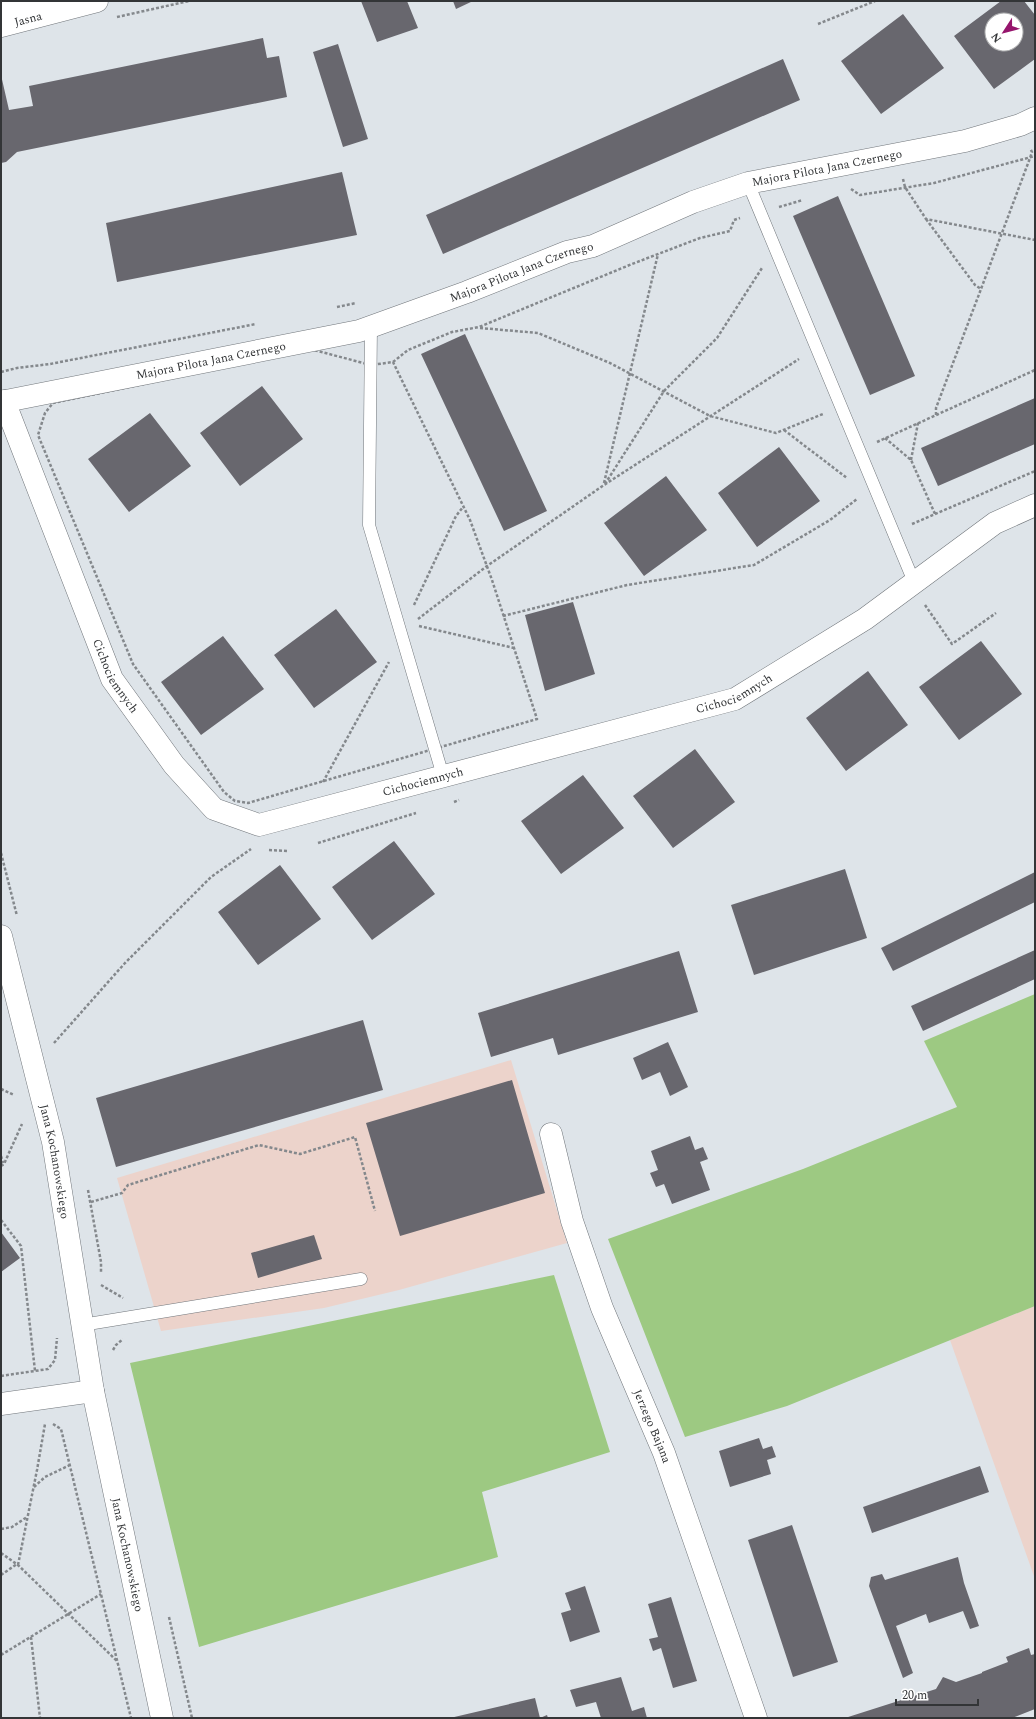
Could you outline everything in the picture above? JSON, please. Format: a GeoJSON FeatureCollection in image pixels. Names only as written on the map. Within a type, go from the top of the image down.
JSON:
{"type":"FeatureCollection","features":[{"type":"Feature","properties":{"kind":"street","name":"Jasna"},"geometry":{"type":"LineString","coordinates":[[1,8],[88,3]]}},
{"type":"Feature","properties":{"kind":"street","name":"Jasna"},"geometry":{"type":"LineString","coordinates":[[1,26],[88,3]]}},
{"type":"Feature","properties":{"kind":"street","name":"Majora Pilota Jana Czernego"},"geometry":{"type":"LineString","coordinates":[[3,402],[352,332],[467,292],[567,252],[593,246],[693,202],[748,183],[965,141],[1027,122]]}},
{"type":"Feature","properties":{"kind":"street","name":"Cichociemnych"},"geometry":{"type":"LineString","coordinates":[[3,402],[112,679],[174,765],[214,809],[259,825],[735,699],[865,619],[918,592],[994,523],[1035,505]]}},
{"type":"Feature","properties":{"kind":"street","name":"Jana Kochanowskiego"},"geometry":{"type":"LineString","coordinates":[[1,936],[53,1142],[93,1391],[162,1718]]}},
{"type":"Feature","properties":{"kind":"street","name":"Jerzego Bajana"},"geometry":{"type":"LineString","coordinates":[[551,1134],[572,1221],[602,1308],[664,1453],[756,1718]]}},
{"type":"Feature","properties":{"kind":"street"},"geometry":{"type":"LineString","coordinates":[[1,1404],[93,1391]]}},
{"type":"Feature","properties":{"kind":"lane"},"geometry":{"type":"LineString","coordinates":[[748,183],[918,592]]}},
{"type":"Feature","properties":{"kind":"lane"},"geometry":{"type":"LineString","coordinates":[[371,326],[369,526],[443,776]]}},
{"type":"Feature","properties":{"kind":"lane"},"geometry":{"type":"LineString","coordinates":[[82,1324],[361,1279]]}},
{"type":"Feature","properties":{"kind":"path"},"geometry":{"type":"LineString","coordinates":[[110,19],[189,1]]}},
{"type":"Feature","properties":{"kind":"path"},"geometry":{"type":"LineString","coordinates":[[818,24],[875,1]]}},
{"type":"Feature","properties":{"kind":"path"},"geometry":{"type":"LineString","coordinates":[[936,415],[936,408],[1032,152],[1027,122]]}},
{"type":"Feature","properties":{"kind":"path"},"geometry":{"type":"LineString","coordinates":[[896,154],[905,187],[926,219],[975,285],[981,290]]}},
{"type":"Feature","properties":{"kind":"path"},"geometry":{"type":"LineString","coordinates":[[860,195],[934,183],[1035,156]]}},
{"type":"Feature","properties":{"kind":"path"},"geometry":{"type":"LineString","coordinates":[[775,208],[808,198]]}},
{"type":"Feature","properties":{"kind":"path"},"geometry":{"type":"LineString","coordinates":[[479,328],[700,238],[730,231],[734,220],[744,216]]}},
{"type":"Feature","properties":{"kind":"path"},"geometry":{"type":"LineString","coordinates":[[926,219],[1035,240]]}},
{"type":"Feature","properties":{"kind":"path"},"geometry":{"type":"LineString","coordinates":[[604,485],[664,391],[717,338],[775,247]]}},
{"type":"Feature","properties":{"kind":"path"},"geometry":{"type":"LineString","coordinates":[[604,485],[659,254]]}},
{"type":"Feature","properties":{"kind":"path"},"geometry":{"type":"LineString","coordinates":[[333,308],[363,302]]}},
{"type":"Feature","properties":{"kind":"path"},"geometry":{"type":"LineString","coordinates":[[1,372],[17,368],[50,364],[260,323]]}},
{"type":"Feature","properties":{"kind":"path"},"geometry":{"type":"LineString","coordinates":[[393,362],[463,507],[487,566],[538,719],[248,803],[235,802],[224,792],[133,664],[38,435],[45,413],[52,403],[310,349],[371,365],[393,362],[408,350],[452,332],[479,328],[538,333],[610,363],[710,416],[776,433],[841,407]]}},
{"type":"Feature","properties":{"kind":"path"},"geometry":{"type":"LineString","coordinates":[[514,648],[421,626],[414,623],[487,566],[604,485],[792,362],[817,350]]}},
{"type":"Feature","properties":{"kind":"path"},"geometry":{"type":"LineString","coordinates":[[859,450],[1035,370]]}},
{"type":"Feature","properties":{"kind":"path"},"geometry":{"type":"LineString","coordinates":[[911,460],[918,423]]}},
{"type":"Feature","properties":{"kind":"path"},"geometry":{"type":"LineString","coordinates":[[784,430],[847,478]]}},
{"type":"Feature","properties":{"kind":"path"},"geometry":{"type":"LineString","coordinates":[[885,438],[911,460],[935,514]]}},
{"type":"Feature","properties":{"kind":"path"},"geometry":{"type":"LineString","coordinates":[[893,532],[1035,472]]}},
{"type":"Feature","properties":{"kind":"path"},"geometry":{"type":"LineString","coordinates":[[503,616],[627,584],[754,565],[830,520],[860,497]]}},
{"type":"Feature","properties":{"kind":"path"},"geometry":{"type":"LineString","coordinates":[[413,607],[456,516],[463,507]]}},
{"type":"Feature","properties":{"kind":"path"},"geometry":{"type":"LineString","coordinates":[[918,592],[952,644],[996,613]]}},
{"type":"Feature","properties":{"kind":"path"},"geometry":{"type":"LineString","coordinates":[[323,782],[402,638]]}},
{"type":"Feature","properties":{"kind":"path"},"geometry":{"type":"LineString","coordinates":[[318,843],[416,813]]}},
{"type":"Feature","properties":{"kind":"path"},"geometry":{"type":"LineString","coordinates":[[49,1038],[51,1046],[125,962],[206,882],[251,848],[259,825]]}},
{"type":"Feature","properties":{"kind":"path"},"geometry":{"type":"LineString","coordinates":[[1,853],[19,922]]}},
{"type":"Feature","properties":{"kind":"path"},"geometry":{"type":"LineString","coordinates":[[1,1089],[18,1097]]}},
{"type":"Feature","properties":{"kind":"path"},"geometry":{"type":"LineString","coordinates":[[2,1165],[25,1118]]}},
{"type":"Feature","properties":{"kind":"path"},"geometry":{"type":"LineString","coordinates":[[91,1202],[122,1193],[128,1185],[259,1146],[300,1154],[355,1137],[375,1211]]}},
{"type":"Feature","properties":{"kind":"path"},"geometry":{"type":"LineString","coordinates":[[1,1156],[2,1165]]}},
{"type":"Feature","properties":{"kind":"path"},"geometry":{"type":"LineString","coordinates":[[88,1188],[101,1262],[102,1285],[124,1299]]}},
{"type":"Feature","properties":{"kind":"path"},"geometry":{"type":"LineString","coordinates":[[1,1220],[21,1246],[35,1371]]}},
{"type":"Feature","properties":{"kind":"path"},"geometry":{"type":"LineString","coordinates":[[114,1356],[113,1349],[126,1337]]}},
{"type":"Feature","properties":{"kind":"path"},"geometry":{"type":"LineString","coordinates":[[41,1422],[54,1424],[61,1429],[131,1718]]}},
{"type":"Feature","properties":{"kind":"path"},"geometry":{"type":"LineString","coordinates":[[1,1575],[18,1564],[34,1488],[45,1422]]}},
{"type":"Feature","properties":{"kind":"path"},"geometry":{"type":"LineString","coordinates":[[34,1488],[45,1477],[70,1465]]}},
{"type":"Feature","properties":{"kind":"path"},"geometry":{"type":"LineString","coordinates":[[1,1530],[12,1527],[28,1516]]}},
{"type":"Feature","properties":{"kind":"path"},"geometry":{"type":"LineString","coordinates":[[1,1553],[18,1564],[118,1661]]}},
{"type":"Feature","properties":{"kind":"path"},"geometry":{"type":"LineString","coordinates":[[1,1655],[101,1594]]}},
{"type":"Feature","properties":{"kind":"path"},"geometry":{"type":"LineString","coordinates":[[168,1615],[192,1718]]}},
{"type":"Feature","properties":{"kind":"path"},"geometry":{"type":"LineString","coordinates":[[31,1636],[40,1718]]}},
{"type":"Feature","properties":{"kind":"shaded area"},"geometry":{"type":"Polygon","coordinates":[[[511,1060],[567,1243],[399,1290],[324,1308],[161,1331],[117,1178],[511,1060]]]}},
{"type":"Feature","properties":{"kind":"shaded area"},"geometry":{"type":"Polygon","coordinates":[[[1035,1306],[1035,1579],[950,1340],[1035,1306]]]}},
{"type":"Feature","properties":{"kind":"green space"},"geometry":{"type":"Polygon","coordinates":[[[1035,994],[1035,1306],[787,1406],[685,1437],[608,1239],[803,1169],[957,1107],[924,1041],[1035,994]]]}},
{"type":"Feature","properties":{"kind":"green space"},"geometry":{"type":"Polygon","coordinates":[[[554,1275],[610,1452],[482,1492],[498,1557],[199,1647],[130,1363],[554,1275]]]}},
{"type":"Feature","properties":{"kind":"building"},"geometry":{"type":"Polygon","coordinates":[[[361,1],[407,1],[418,28],[377,42],[361,1]]]}},
{"type":"Feature","properties":{"kind":"building"},"geometry":{"type":"Polygon","coordinates":[[[453,1],[473,1],[456,9],[453,1]]]}},
{"type":"Feature","properties":{"kind":"building"},"geometry":{"type":"Polygon","coordinates":[[[1001,1],[1024,1],[1035,15],[1035,59],[994,89],[954,36],[984,14],[984,52],[1024,52],[1024,12],[986,12],[1001,1]]]}},
{"type":"Feature","properties":{"kind":"building"},"geometry":{"type":"Polygon","coordinates":[[[903,14],[944,68],[881,114],[841,61],[903,14]]]}},
{"type":"Feature","properties":{"kind":"building"},"geometry":{"type":"Polygon","coordinates":[[[263,38],[267,58],[279,56],[287,97],[17,152],[6,162],[1,163],[1,75],[9,110],[33,106],[29,86],[263,38]]]}},
{"type":"Feature","properties":{"kind":"building"},"geometry":{"type":"Polygon","coordinates":[[[338,44],[368,139],[343,147],[313,52],[338,44]]]}},
{"type":"Feature","properties":{"kind":"building"},"geometry":{"type":"Polygon","coordinates":[[[783,59],[800,100],[443,254],[426,215],[783,59]]]}},
{"type":"Feature","properties":{"kind":"building"},"geometry":{"type":"Polygon","coordinates":[[[342,172],[357,235],[117,282],[106,223],[342,172]]]}},
{"type":"Feature","properties":{"kind":"building"},"geometry":{"type":"Polygon","coordinates":[[[838,196],[915,376],[870,395],[793,216],[838,196]]]}},
{"type":"Feature","properties":{"kind":"building"},"geometry":{"type":"Polygon","coordinates":[[[465,334],[547,511],[504,531],[421,354],[465,334]]]}},
{"type":"Feature","properties":{"kind":"building"},"geometry":{"type":"Polygon","coordinates":[[[262,386],[303,439],[240,486],[200,433],[262,386]]]}},
{"type":"Feature","properties":{"kind":"building"},"geometry":{"type":"Polygon","coordinates":[[[1035,398],[1035,444],[938,486],[921,448],[1035,398]]]}},
{"type":"Feature","properties":{"kind":"building"},"geometry":{"type":"Polygon","coordinates":[[[150,413],[191,466],[129,512],[88,459],[150,413]]]}},
{"type":"Feature","properties":{"kind":"building"},"geometry":{"type":"Polygon","coordinates":[[[779,447],[820,501],[757,547],[718,493],[779,447]]]}},
{"type":"Feature","properties":{"kind":"building"},"geometry":{"type":"Polygon","coordinates":[[[666,476],[707,530],[644,576],[604,523],[666,476]]]}},
{"type":"Feature","properties":{"kind":"building"},"geometry":{"type":"Polygon","coordinates":[[[573,602],[595,674],[545,691],[525,615],[573,602]]]}},
{"type":"Feature","properties":{"kind":"building"},"geometry":{"type":"Polygon","coordinates":[[[336,609],[377,662],[314,708],[274,655],[336,609]]]}},
{"type":"Feature","properties":{"kind":"building"},"geometry":{"type":"Polygon","coordinates":[[[223,636],[264,689],[201,735],[161,682],[223,636]]]}},
{"type":"Feature","properties":{"kind":"building"},"geometry":{"type":"Polygon","coordinates":[[[981,641],[1022,694],[959,740],[919,687],[981,641]]]}},
{"type":"Feature","properties":{"kind":"building"},"geometry":{"type":"Polygon","coordinates":[[[868,671],[908,725],[846,771],[806,718],[868,671]]]}},
{"type":"Feature","properties":{"kind":"building"},"geometry":{"type":"Polygon","coordinates":[[[695,749],[735,802],[673,848],[633,796],[695,749]]]}},
{"type":"Feature","properties":{"kind":"building"},"geometry":{"type":"Polygon","coordinates":[[[583,775],[624,828],[561,874],[521,821],[583,775]]]}},
{"type":"Feature","properties":{"kind":"building"},"geometry":{"type":"Polygon","coordinates":[[[394,841],[435,894],[372,940],[332,887],[394,841]]]}},
{"type":"Feature","properties":{"kind":"building"},"geometry":{"type":"Polygon","coordinates":[[[280,865],[321,919],[258,965],[218,912],[280,865]]]}},
{"type":"Feature","properties":{"kind":"building"},"geometry":{"type":"Polygon","coordinates":[[[845,869],[867,938],[754,975],[731,905],[845,869]]]}},
{"type":"Feature","properties":{"kind":"building"},"geometry":{"type":"Polygon","coordinates":[[[1035,872],[1035,902],[893,971],[881,948],[1035,872]]]}},
{"type":"Feature","properties":{"kind":"building"},"geometry":{"type":"Polygon","coordinates":[[[1035,950],[1035,979],[923,1031],[911,1006],[1035,950]]]}},
{"type":"Feature","properties":{"kind":"building"},"geometry":{"type":"Polygon","coordinates":[[[679,951],[698,1012],[558,1055],[553,1038],[491,1057],[478,1013],[679,951]]]}},
{"type":"Feature","properties":{"kind":"building"},"geometry":{"type":"Polygon","coordinates":[[[363,1020],[383,1090],[116,1167],[96,1098],[363,1020]]]}},
{"type":"Feature","properties":{"kind":"building"},"geometry":{"type":"Polygon","coordinates":[[[668,1042],[688,1087],[670,1096],[660,1072],[642,1080],[633,1058],[668,1042]]]}},
{"type":"Feature","properties":{"kind":"building"},"geometry":{"type":"Polygon","coordinates":[[[512,1080],[545,1193],[400,1236],[366,1123],[512,1080]]]}},
{"type":"Feature","properties":{"kind":"building"},"geometry":{"type":"Polygon","coordinates":[[[690,1136],[695,1150],[703,1147],[708,1159],[700,1162],[710,1190],[672,1204],[664,1184],[656,1187],[650,1173],[658,1170],[651,1151],[690,1136]]]}},
{"type":"Feature","properties":{"kind":"building"},"geometry":{"type":"Polygon","coordinates":[[[1,1232],[20,1258],[1,1272],[1,1232]]]}},
{"type":"Feature","properties":{"kind":"building"},"geometry":{"type":"Polygon","coordinates":[[[314,1235],[322,1259],[258,1278],[251,1253],[314,1235]]]}},
{"type":"Feature","properties":{"kind":"building"},"geometry":{"type":"Polygon","coordinates":[[[759,1438],[763,1449],[772,1446],[776,1457],[767,1460],[771,1474],[730,1487],[719,1451],[759,1438]]]}},
{"type":"Feature","properties":{"kind":"building"},"geometry":{"type":"Polygon","coordinates":[[[980,1466],[989,1492],[872,1533],[863,1507],[980,1466]]]}},
{"type":"Feature","properties":{"kind":"building"},"geometry":{"type":"Polygon","coordinates":[[[792,1525],[838,1662],[793,1677],[748,1540],[792,1525]]]}},
{"type":"Feature","properties":{"kind":"building"},"geometry":{"type":"Polygon","coordinates":[[[958,1557],[964,1583],[979,1626],[970,1629],[963,1611],[929,1623],[926,1614],[896,1626],[913,1673],[903,1678],[869,1586],[871,1577],[882,1574],[885,1580],[958,1557]]]}},
{"type":"Feature","properties":{"kind":"building"},"geometry":{"type":"Polygon","coordinates":[[[585,1586],[600,1632],[570,1642],[561,1613],[571,1610],[565,1593],[585,1586]]]}},
{"type":"Feature","properties":{"kind":"building"},"geometry":{"type":"Polygon","coordinates":[[[671,1597],[697,1681],[673,1688],[661,1648],[653,1651],[649,1639],[658,1637],[648,1604],[671,1597]]]}},
{"type":"Feature","properties":{"kind":"building"},"geometry":{"type":"Polygon","coordinates":[[[1029,1648],[1031,1655],[1035,1654],[1035,1709],[1012,1718],[845,1718],[936,1689],[943,1677],[956,1682],[982,1673],[1008,1662],[1006,1657],[1029,1648]]]}},
{"type":"Feature","properties":{"kind":"building"},"geometry":{"type":"Polygon","coordinates":[[[621,1677],[632,1711],[644,1707],[647,1718],[601,1718],[596,1702],[576,1707],[570,1690],[621,1677]]]}},
{"type":"Feature","properties":{"kind":"building"},"geometry":{"type":"Polygon","coordinates":[[[535,1698],[540,1718],[450,1718],[535,1698]]]}},
{"type":"Feature","properties":{"kind":"building"},"geometry":{"type":"Polygon","coordinates":[[[547,1715],[548,1718],[540,1718],[547,1715]]]}}]}
